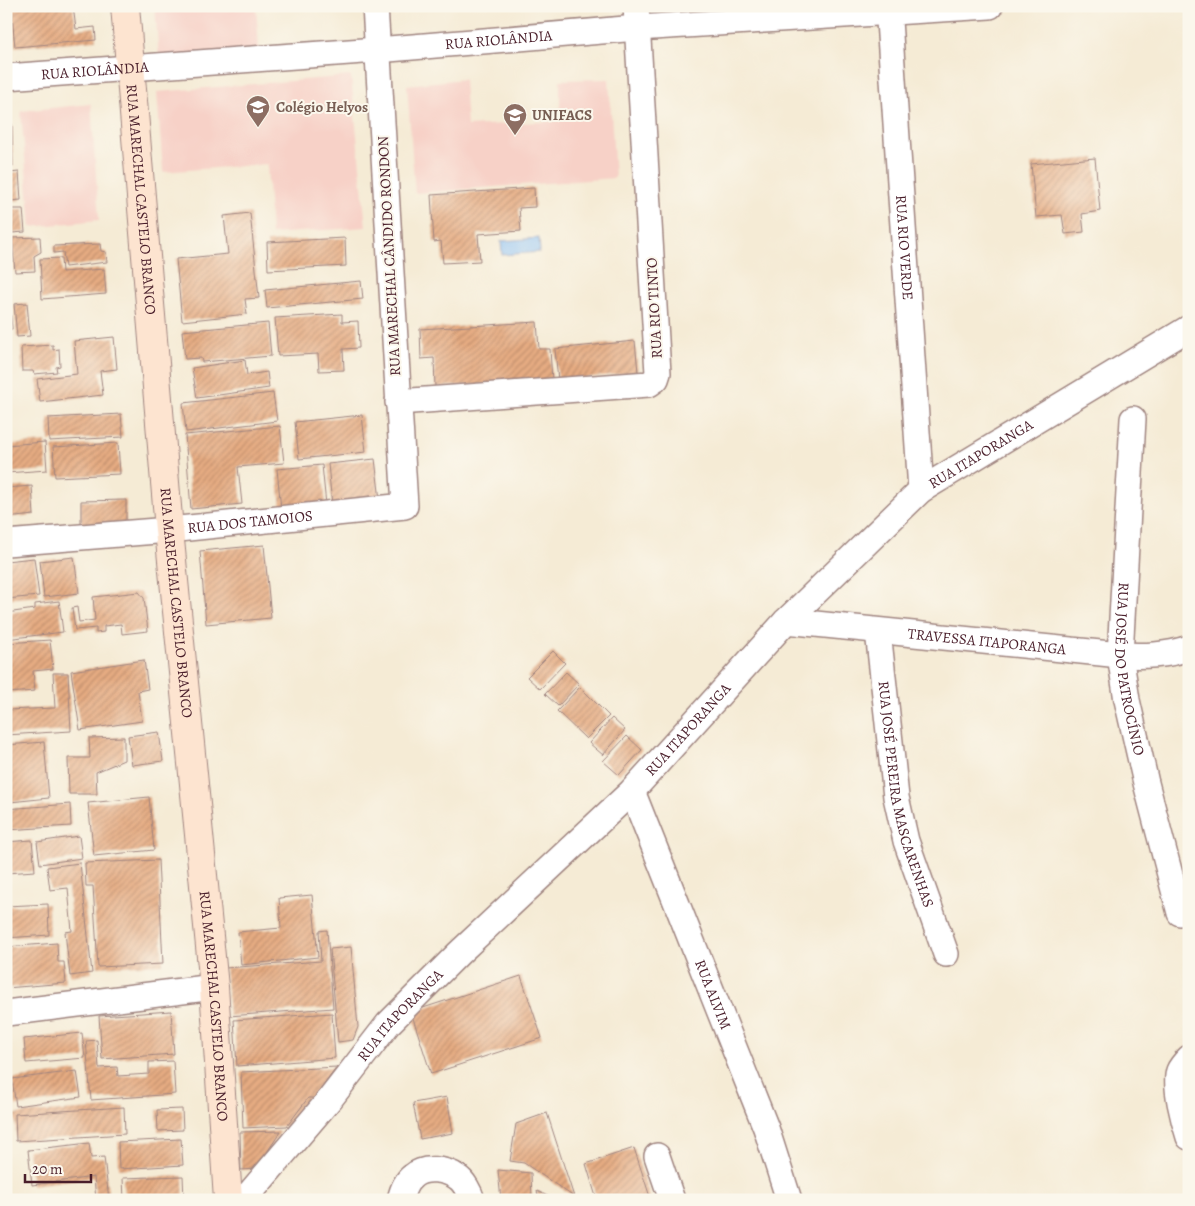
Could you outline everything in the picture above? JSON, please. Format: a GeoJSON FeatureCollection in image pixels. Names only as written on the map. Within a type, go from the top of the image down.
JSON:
{"type":"FeatureCollection","features":[{"type":"Feature","properties":{"kind":"street","name":"RUA MARECHAL CASTELO BRANCO"},"geometry":{"type":"LineString","coordinates":[[125,6],[169,530],[214,987],[228,1200]]}},
{"type":"Feature","properties":{"kind":"street","name":"RUA MARECHAL CÂNDIDO RONDON"},"geometry":{"type":"LineString","coordinates":[[375,6],[405,506]]}},
{"type":"Feature","properties":{"kind":"street","name":"RUA RIOLÂNDIA"},"geometry":{"type":"LineString","coordinates":[[6,77],[377,50],[637,17],[990,6]]}},
{"type":"Feature","properties":{"kind":"street","name":"RUA RIO VERDE"},"geometry":{"type":"LineString","coordinates":[[888,10],[921,490]]}},
{"type":"Feature","properties":{"kind":"street","name":"RUA RIO TINTO"},"geometry":{"type":"LineString","coordinates":[[398,402],[649,384],[656,378],[657,363],[637,17]]}},
{"type":"Feature","properties":{"kind":"street","name":"RUA ITAPORANGA"},"geometry":{"type":"LineString","coordinates":[[244,1200],[330,1099],[388,1024],[460,953],[632,791],[786,621],[921,490],[1189,328]]}},
{"type":"Feature","properties":{"kind":"street","name":"RUA JOSÉ DO PATROCÍNIO"},"geometry":{"type":"LineString","coordinates":[[1133,419],[1120,656],[1127,700],[1146,783],[1180,913]]}},
{"type":"Feature","properties":{"kind":"street","name":"RUA DOS TAMOIOS"},"geometry":{"type":"LineString","coordinates":[[6,543],[169,530],[405,506]]}},
{"type":"Feature","properties":{"kind":"street","name":"TRAVESSA ITAPORANGA"},"geometry":{"type":"LineString","coordinates":[[786,621],[1120,656],[1151,656],[1189,648]]}},
{"type":"Feature","properties":{"kind":"street","name":"RUA JOSÉ PEREIRA MASCARENHAS"},"geometry":{"type":"LineString","coordinates":[[878,631],[896,797],[906,841],[946,954]]}},
{"type":"Feature","properties":{"kind":"street","name":"RUA ALVIM"},"geometry":{"type":"LineString","coordinates":[[632,791],[766,1128],[789,1200]]}},
{"type":"Feature","properties":{"kind":"street"},"geometry":{"type":"LineString","coordinates":[[6,1013],[214,987]]}},
{"type":"Feature","properties":{"kind":"street"},"geometry":{"type":"LineString","coordinates":[[1189,1058],[1179,1071],[1178,1087],[1189,1137]]}},
{"type":"Feature","properties":{"kind":"street"},"geometry":{"type":"LineString","coordinates":[[657,1156],[672,1200]]}},
{"type":"Feature","properties":{"kind":"street"},"geometry":{"type":"LineString","coordinates":[[400,1200],[403,1188],[414,1174],[437,1169],[458,1177],[471,1194],[472,1200]]}},
{"type":"Feature","properties":{"kind":"shaded area"},"geometry":{"type":"Polygon","coordinates":[[[155,6],[256,6],[259,49],[159,58],[155,6]]]}},
{"type":"Feature","properties":{"kind":"shaded area","name":"Colégio Helyos"},"geometry":{"type":"Polygon","coordinates":[[[351,76],[366,227],[271,234],[267,164],[163,172],[157,92],[351,76]]]}},
{"type":"Feature","properties":{"kind":"shaded area"},"geometry":{"type":"Polygon","coordinates":[[[464,79],[467,126],[560,121],[560,80],[609,79],[615,178],[415,193],[407,85],[464,79]]]}},
{"type":"Feature","properties":{"kind":"shaded area"},"geometry":{"type":"Polygon","coordinates":[[[91,104],[99,220],[31,227],[21,111],[91,104]]]}},
{"type":"Feature","properties":{"kind":"water"},"geometry":{"type":"Polygon","coordinates":[[[539,238],[540,252],[502,255],[501,241],[539,238]]]}},
{"type":"Feature","properties":{"kind":"building"},"geometry":{"type":"Polygon","coordinates":[[[11,6],[73,6],[76,29],[95,27],[96,40],[15,47],[11,6]]]}},
{"type":"Feature","properties":{"kind":"building"},"geometry":{"type":"Polygon","coordinates":[[[12,124],[13,166],[6,166],[6,125],[12,124]]]}},
{"type":"Feature","properties":{"kind":"building"},"geometry":{"type":"Polygon","coordinates":[[[1095,158],[1100,211],[1082,214],[1084,232],[1065,234],[1062,215],[1036,217],[1031,164],[1095,158]]]}},
{"type":"Feature","properties":{"kind":"building"},"geometry":{"type":"Polygon","coordinates":[[[19,172],[21,200],[11,201],[9,173],[19,172]]]}},
{"type":"Feature","properties":{"kind":"building"},"geometry":{"type":"Polygon","coordinates":[[[534,188],[535,207],[519,208],[521,231],[478,234],[480,261],[443,263],[441,241],[434,242],[431,195],[534,188]]]}},
{"type":"Feature","properties":{"kind":"building"},"geometry":{"type":"Polygon","coordinates":[[[11,209],[23,209],[25,232],[12,233],[11,209]]]}},
{"type":"Feature","properties":{"kind":"building"},"geometry":{"type":"Polygon","coordinates":[[[250,213],[259,298],[245,299],[247,314],[182,321],[176,259],[228,254],[224,216],[250,213]]]}},
{"type":"Feature","properties":{"kind":"building"},"geometry":{"type":"Polygon","coordinates":[[[40,237],[41,252],[34,256],[35,271],[15,272],[12,238],[40,237]]]}},
{"type":"Feature","properties":{"kind":"building"},"geometry":{"type":"Polygon","coordinates":[[[345,238],[346,266],[268,270],[267,242],[345,238]]]}},
{"type":"Feature","properties":{"kind":"building"},"geometry":{"type":"Polygon","coordinates":[[[100,244],[101,251],[106,252],[107,262],[65,267],[63,252],[54,253],[54,246],[100,244]]]}},
{"type":"Feature","properties":{"kind":"building"},"geometry":{"type":"Polygon","coordinates":[[[61,258],[62,272],[104,269],[106,294],[42,299],[40,259],[61,258]]]}},
{"type":"Feature","properties":{"kind":"building"},"geometry":{"type":"Polygon","coordinates":[[[361,281],[363,299],[267,308],[265,290],[361,281]]]}},
{"type":"Feature","properties":{"kind":"building"},"geometry":{"type":"Polygon","coordinates":[[[6,284],[8,284],[12,329],[6,330],[6,284]]]}},
{"type":"Feature","properties":{"kind":"building"},"geometry":{"type":"Polygon","coordinates":[[[27,303],[30,336],[17,337],[14,304],[27,303]]]}},
{"type":"Feature","properties":{"kind":"building"},"geometry":{"type":"Polygon","coordinates":[[[342,314],[342,322],[358,321],[359,348],[343,349],[344,370],[319,371],[318,354],[278,356],[275,318],[342,314]]]}},
{"type":"Feature","properties":{"kind":"building"},"geometry":{"type":"Polygon","coordinates":[[[537,322],[539,349],[550,349],[552,381],[435,387],[434,358],[421,359],[420,329],[537,322]]]}},
{"type":"Feature","properties":{"kind":"building"},"geometry":{"type":"Polygon","coordinates":[[[268,323],[271,356],[202,362],[201,358],[185,359],[182,331],[268,323]]]}},
{"type":"Feature","properties":{"kind":"building"},"geometry":{"type":"Polygon","coordinates":[[[114,337],[117,369],[100,371],[103,395],[40,402],[37,379],[77,374],[74,341],[114,337]]]}},
{"type":"Feature","properties":{"kind":"building"},"geometry":{"type":"Polygon","coordinates":[[[635,341],[638,372],[558,381],[555,349],[635,341]]]}},
{"type":"Feature","properties":{"kind":"building"},"geometry":{"type":"Polygon","coordinates":[[[53,345],[53,350],[59,349],[60,366],[56,367],[57,372],[34,374],[33,371],[22,371],[21,347],[53,345]]]}},
{"type":"Feature","properties":{"kind":"building"},"geometry":{"type":"Polygon","coordinates":[[[245,360],[247,375],[267,372],[269,388],[197,398],[192,368],[245,360]]]}},
{"type":"Feature","properties":{"kind":"building"},"geometry":{"type":"Polygon","coordinates":[[[273,393],[277,421],[186,432],[183,403],[273,393]]]}},
{"type":"Feature","properties":{"kind":"building"},"geometry":{"type":"Polygon","coordinates":[[[121,414],[123,437],[49,441],[48,418],[121,414]]]}},
{"type":"Feature","properties":{"kind":"building"},"geometry":{"type":"Polygon","coordinates":[[[362,415],[366,452],[299,459],[295,422],[362,415]]]}},
{"type":"Feature","properties":{"kind":"building"},"geometry":{"type":"Polygon","coordinates":[[[280,426],[284,463],[238,467],[242,504],[191,509],[185,435],[280,426]]]}},
{"type":"Feature","properties":{"kind":"building"},"geometry":{"type":"Polygon","coordinates":[[[45,442],[47,470],[6,473],[6,445],[45,442]]]}},
{"type":"Feature","properties":{"kind":"building"},"geometry":{"type":"Polygon","coordinates":[[[118,443],[120,474],[55,477],[53,447],[118,443]]]}},
{"type":"Feature","properties":{"kind":"building"},"geometry":{"type":"Polygon","coordinates":[[[375,459],[380,500],[332,505],[328,464],[375,459]]]}},
{"type":"Feature","properties":{"kind":"building"},"geometry":{"type":"Polygon","coordinates":[[[322,465],[326,505],[281,509],[277,469],[322,465]]]}},
{"type":"Feature","properties":{"kind":"building"},"geometry":{"type":"Polygon","coordinates":[[[32,486],[34,515],[6,518],[6,488],[32,486]]]}},
{"type":"Feature","properties":{"kind":"building"},"geometry":{"type":"Polygon","coordinates":[[[126,500],[126,524],[81,525],[81,501],[126,500]]]}},
{"type":"Feature","properties":{"kind":"building"},"geometry":{"type":"Polygon","coordinates":[[[264,545],[271,618],[206,624],[200,551],[264,545]]]}},
{"type":"Feature","properties":{"kind":"building"},"geometry":{"type":"Polygon","coordinates":[[[74,557],[79,593],[44,597],[40,561],[74,557]]]}},
{"type":"Feature","properties":{"kind":"building"},"geometry":{"type":"Polygon","coordinates":[[[34,558],[39,596],[6,599],[6,561],[34,558]]]}},
{"type":"Feature","properties":{"kind":"building"},"geometry":{"type":"Polygon","coordinates":[[[139,592],[144,598],[148,631],[122,634],[121,624],[104,626],[104,632],[96,633],[96,628],[75,630],[72,608],[77,607],[79,622],[95,620],[93,597],[139,592]]]}},
{"type":"Feature","properties":{"kind":"building"},"geometry":{"type":"Polygon","coordinates":[[[59,601],[63,632],[6,639],[6,613],[35,609],[35,604],[59,601]]]}},
{"type":"Feature","properties":{"kind":"building"},"geometry":{"type":"Polygon","coordinates":[[[50,640],[53,669],[33,671],[35,691],[6,693],[6,643],[50,640]]]}},
{"type":"Feature","properties":{"kind":"building"},"geometry":{"type":"Polygon","coordinates":[[[553,651],[565,663],[540,689],[527,677],[553,651]]]}},
{"type":"Feature","properties":{"kind":"building"},"geometry":{"type":"Polygon","coordinates":[[[144,660],[148,689],[138,691],[142,721],[80,730],[71,671],[144,660]]]}},
{"type":"Feature","properties":{"kind":"building"},"geometry":{"type":"Polygon","coordinates":[[[566,672],[579,684],[558,706],[545,694],[566,672]]]}},
{"type":"Feature","properties":{"kind":"building"},"geometry":{"type":"Polygon","coordinates":[[[53,673],[68,673],[71,731],[6,735],[6,710],[55,708],[53,673]]]}},
{"type":"Feature","properties":{"kind":"building"},"geometry":{"type":"Polygon","coordinates":[[[580,687],[609,716],[586,739],[557,711],[580,687]]]}},
{"type":"Feature","properties":{"kind":"building"},"geometry":{"type":"Polygon","coordinates":[[[612,718],[625,730],[603,755],[589,743],[612,718]]]}},
{"type":"Feature","properties":{"kind":"building"},"geometry":{"type":"Polygon","coordinates":[[[159,732],[163,761],[132,765],[128,736],[159,732]]]}},
{"type":"Feature","properties":{"kind":"building"},"geometry":{"type":"Polygon","coordinates":[[[627,736],[642,750],[619,775],[603,761],[627,736]]]}},
{"type":"Feature","properties":{"kind":"building"},"geometry":{"type":"Polygon","coordinates":[[[124,737],[124,760],[96,772],[97,794],[69,794],[68,758],[90,758],[89,738],[124,737]]]}},
{"type":"Feature","properties":{"kind":"building"},"geometry":{"type":"Polygon","coordinates":[[[44,742],[49,798],[10,802],[9,794],[6,794],[6,745],[44,742]]]}},
{"type":"Feature","properties":{"kind":"building"},"geometry":{"type":"Polygon","coordinates":[[[149,797],[154,850],[94,856],[88,803],[149,797]]]}},
{"type":"Feature","properties":{"kind":"building"},"geometry":{"type":"Polygon","coordinates":[[[70,804],[71,826],[6,830],[6,809],[70,804]]]}},
{"type":"Feature","properties":{"kind":"building"},"geometry":{"type":"Polygon","coordinates":[[[79,836],[82,858],[40,864],[37,842],[79,836]]]}},
{"type":"Feature","properties":{"kind":"building"},"geometry":{"type":"Polygon","coordinates":[[[32,840],[35,871],[6,873],[6,842],[32,840]]]}},
{"type":"Feature","properties":{"kind":"building"},"geometry":{"type":"Polygon","coordinates":[[[158,860],[163,964],[98,967],[93,886],[86,886],[85,863],[158,860]]]}},
{"type":"Feature","properties":{"kind":"building"},"geometry":{"type":"Polygon","coordinates":[[[80,863],[92,973],[70,976],[65,932],[72,931],[68,888],[50,890],[47,867],[80,863]]]}},
{"type":"Feature","properties":{"kind":"building"},"geometry":{"type":"Polygon","coordinates":[[[312,895],[318,957],[241,965],[238,932],[281,928],[279,898],[312,895]]]}},
{"type":"Feature","properties":{"kind":"building"},"geometry":{"type":"Polygon","coordinates":[[[48,904],[49,935],[6,938],[6,906],[48,904]]]}},
{"type":"Feature","properties":{"kind":"building"},"geometry":{"type":"Polygon","coordinates":[[[327,930],[333,1008],[229,1016],[225,968],[321,961],[319,931],[327,930]]]}},
{"type":"Feature","properties":{"kind":"building"},"geometry":{"type":"Polygon","coordinates":[[[57,943],[58,962],[64,962],[66,983],[6,988],[6,947],[57,943]]]}},
{"type":"Feature","properties":{"kind":"building"},"geometry":{"type":"Polygon","coordinates":[[[351,947],[358,1027],[353,1040],[338,1042],[330,949],[351,947]]]}},
{"type":"Feature","properties":{"kind":"building"},"geometry":{"type":"Polygon","coordinates":[[[521,976],[542,1038],[431,1074],[411,1012],[521,976]]]}},
{"type":"Feature","properties":{"kind":"building"},"geometry":{"type":"Polygon","coordinates":[[[171,1011],[174,1054],[102,1059],[99,1016],[171,1011]]]}},
{"type":"Feature","properties":{"kind":"building"},"geometry":{"type":"Polygon","coordinates":[[[332,1013],[335,1058],[237,1066],[234,1020],[332,1013]]]}},
{"type":"Feature","properties":{"kind":"building"},"geometry":{"type":"Polygon","coordinates":[[[82,1033],[85,1058],[26,1063],[24,1039],[82,1033]]]}},
{"type":"Feature","properties":{"kind":"building"},"geometry":{"type":"Polygon","coordinates":[[[97,1040],[99,1068],[117,1067],[118,1076],[149,1074],[149,1062],[173,1061],[175,1094],[91,1100],[86,1041],[97,1040]]]}},
{"type":"Feature","properties":{"kind":"building"},"geometry":{"type":"Polygon","coordinates":[[[337,1067],[314,1098],[308,1098],[287,1126],[243,1128],[241,1072],[337,1067]]]}},
{"type":"Feature","properties":{"kind":"building"},"geometry":{"type":"Polygon","coordinates":[[[77,1071],[81,1097],[16,1106],[12,1079],[77,1071]]]}},
{"type":"Feature","properties":{"kind":"building"},"geometry":{"type":"Polygon","coordinates":[[[447,1097],[453,1133],[420,1139],[413,1103],[447,1097]]]}},
{"type":"Feature","properties":{"kind":"building"},"geometry":{"type":"Polygon","coordinates":[[[124,1107],[125,1134],[16,1141],[15,1114],[124,1107]]]}},
{"type":"Feature","properties":{"kind":"building"},"geometry":{"type":"Polygon","coordinates":[[[182,1109],[183,1130],[158,1131],[157,1110],[182,1109]]]}},
{"type":"Feature","properties":{"kind":"building"},"geometry":{"type":"Polygon","coordinates":[[[547,1113],[574,1197],[524,1163],[510,1161],[516,1124],[547,1113]]]}},
{"type":"Feature","properties":{"kind":"building"},"geometry":{"type":"Polygon","coordinates":[[[281,1131],[256,1169],[241,1170],[240,1132],[281,1131]]]}},
{"type":"Feature","properties":{"kind":"building"},"geometry":{"type":"Polygon","coordinates":[[[181,1139],[183,1165],[119,1169],[118,1142],[181,1139]]]}},
{"type":"Feature","properties":{"kind":"building"},"geometry":{"type":"Polygon","coordinates":[[[89,1143],[91,1158],[104,1157],[109,1200],[96,1200],[94,1177],[32,1185],[28,1150],[89,1143]]]}},
{"type":"Feature","properties":{"kind":"building"},"geometry":{"type":"Polygon","coordinates":[[[634,1148],[651,1200],[597,1200],[586,1164],[634,1148]]]}},
{"type":"Feature","properties":{"kind":"building"},"geometry":{"type":"Polygon","coordinates":[[[498,1170],[531,1173],[532,1200],[501,1200],[498,1170]]]}},
{"type":"Feature","properties":{"kind":"building"},"geometry":{"type":"Polygon","coordinates":[[[183,1176],[184,1200],[124,1200],[123,1178],[183,1176]]]}},
{"type":"Feature","properties":{"kind":"building"},"geometry":{"type":"Polygon","coordinates":[[[537,1191],[556,1200],[539,1200],[537,1191]]]}},
{"type":"Feature","properties":{"kind":"place","name":"Colégio Helyos"},"geometry":{"type":"Point","coordinates":[258,128]}},
{"type":"Feature","properties":{"kind":"place","name":"UNIFACS"},"geometry":{"type":"Point","coordinates":[515,136]}}]}
